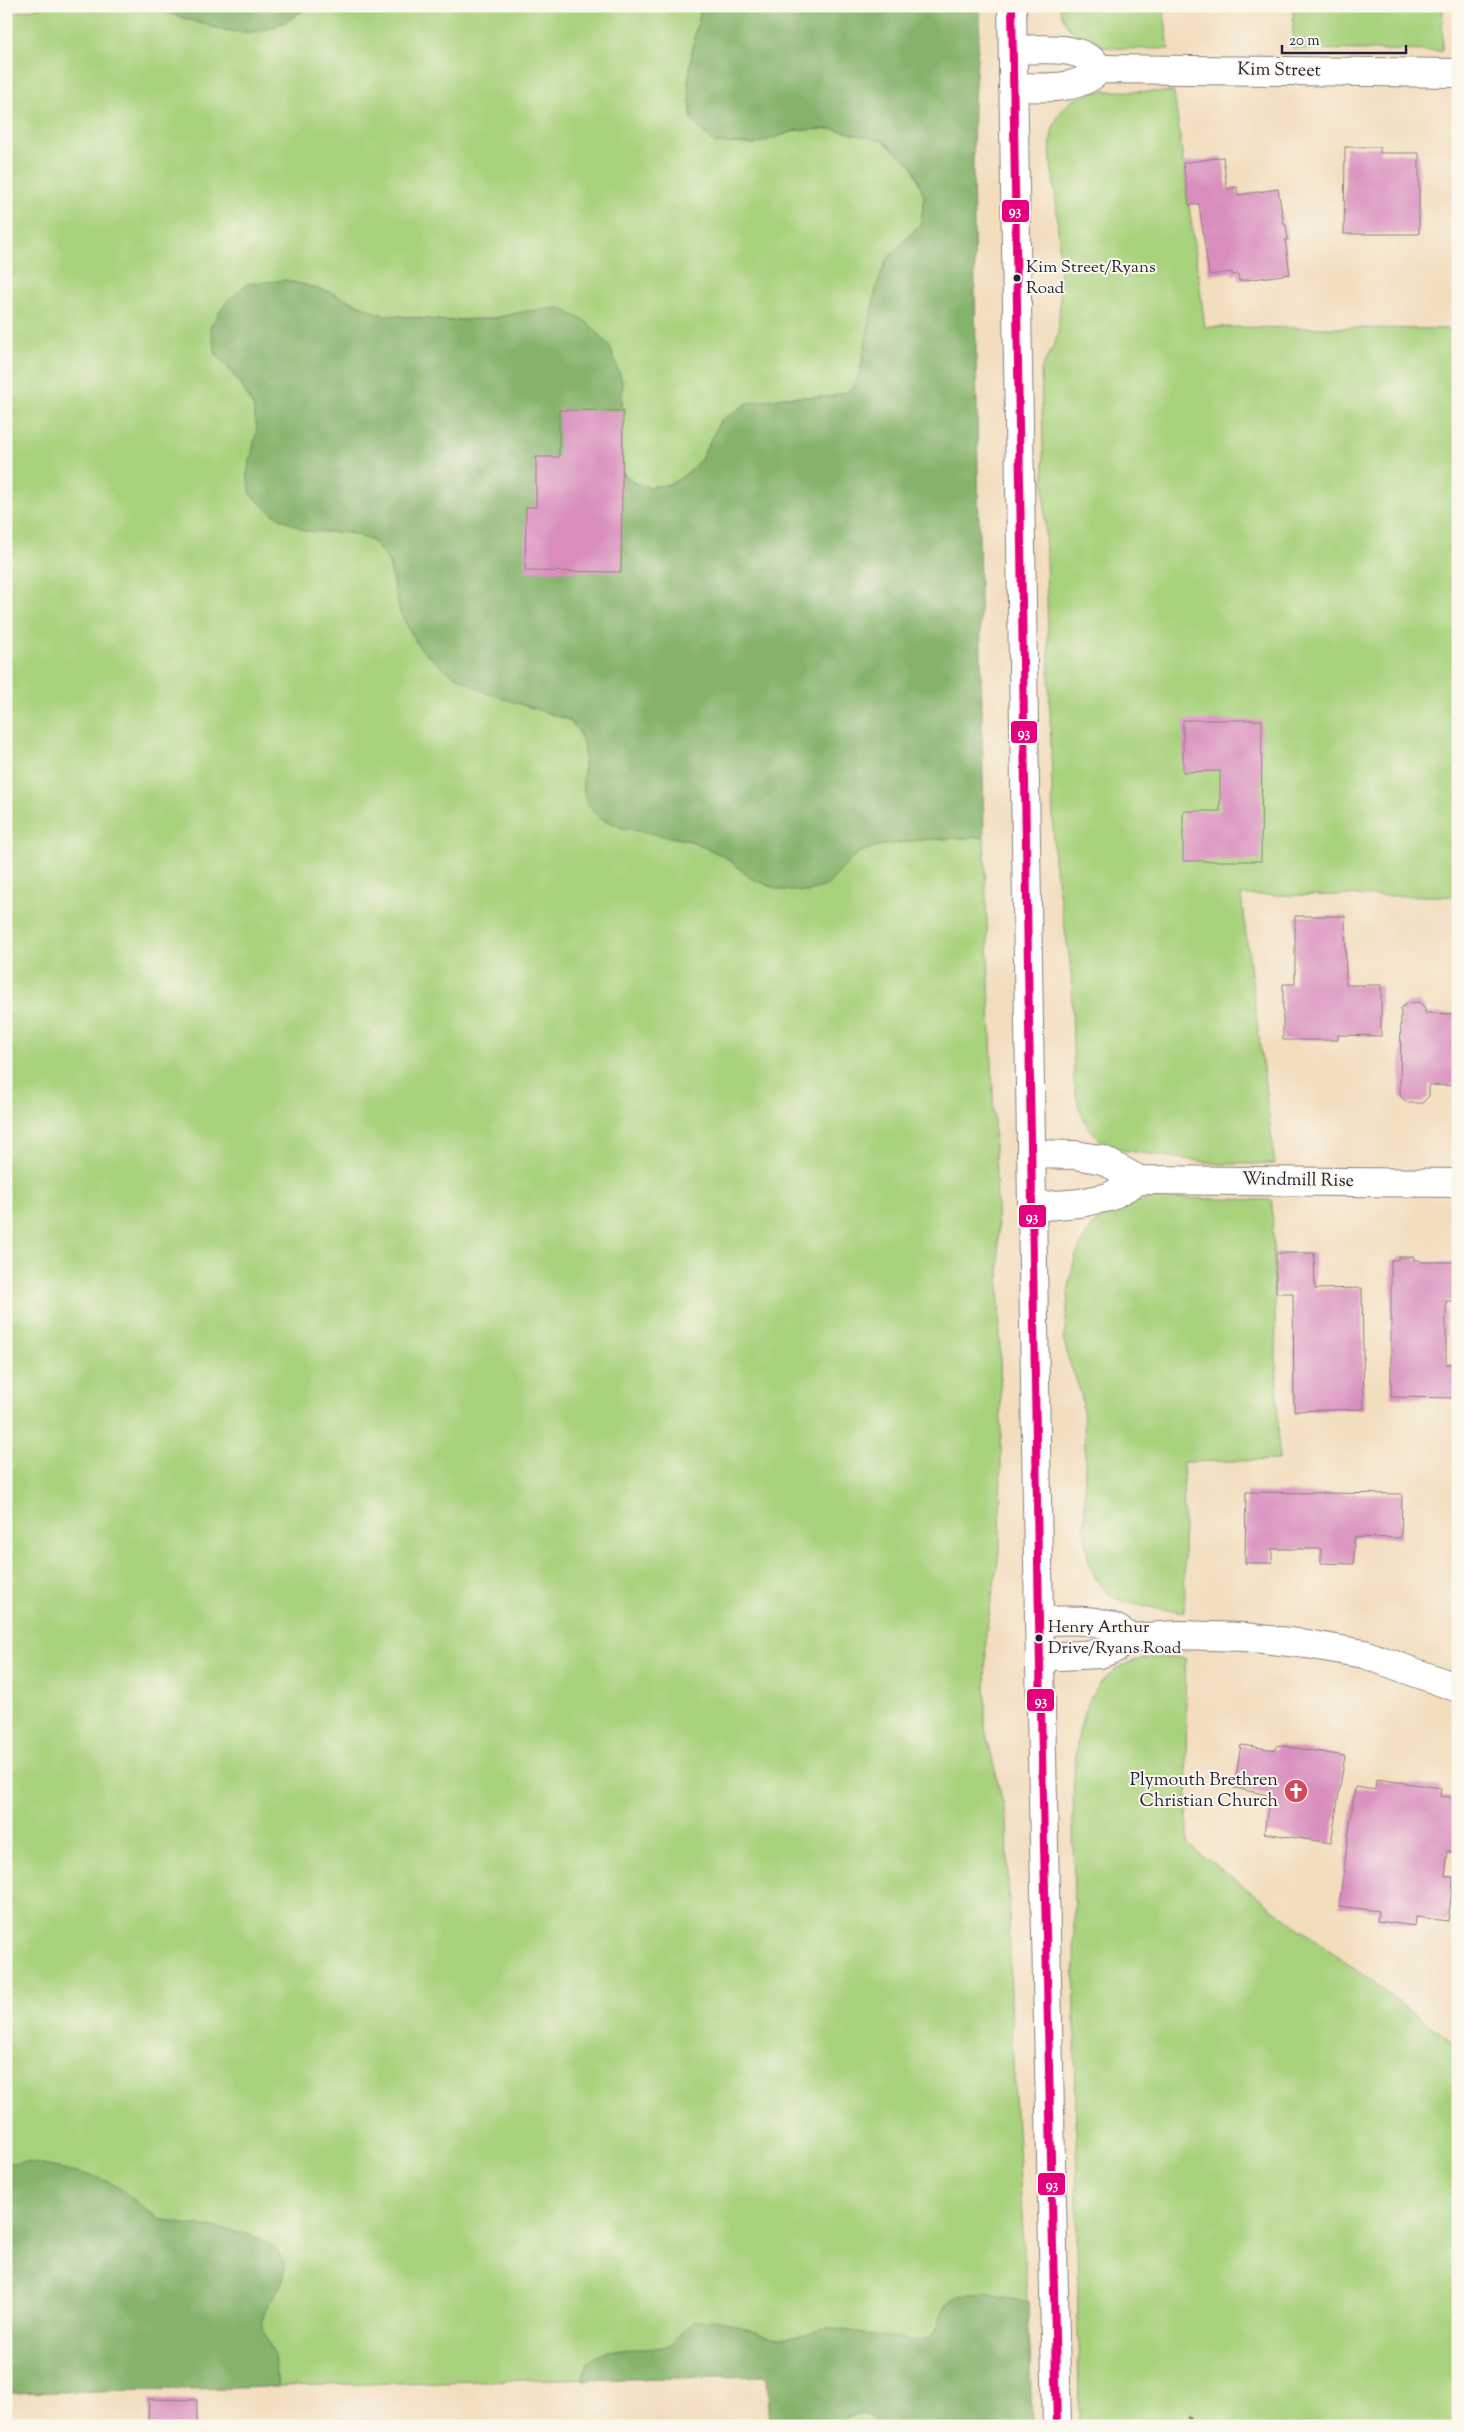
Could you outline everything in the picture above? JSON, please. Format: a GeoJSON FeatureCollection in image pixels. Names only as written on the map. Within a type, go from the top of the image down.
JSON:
{"type":"FeatureCollection","features":[{"type":"Feature","properties":{"kind":"main road"},"geometry":{"type":"LineString","coordinates":[[1012,6],[1038,1621],[1057,2426]]}},
{"type":"Feature","properties":{"kind":"main road"},"geometry":{"type":"LineString","coordinates":[[1012,50],[1057,50],[1084,55],[1094,61],[1100,69],[1092,78],[1081,82],[1060,86],[1013,87]]}},
{"type":"Feature","properties":{"kind":"main road","name":"Kim Street"},"geometry":{"type":"LineString","coordinates":[[1100,69],[1458,73]]}},
{"type":"Feature","properties":{"kind":"main road","name":"Windmill Rise"},"geometry":{"type":"LineString","coordinates":[[1031,1154],[1076,1155],[1103,1160],[1139,1180],[1458,1183]]}},
{"type":"Feature","properties":{"kind":"main road"},"geometry":{"type":"LineString","coordinates":[[1032,1206],[1080,1203],[1109,1197],[1139,1180]]}},
{"type":"Feature","properties":{"kind":"main road"},"geometry":{"type":"LineString","coordinates":[[1038,1621],[1084,1620],[1105,1623],[1120,1629],[1129,1638]]}},
{"type":"Feature","properties":{"kind":"main road"},"geometry":{"type":"LineString","coordinates":[[1040,1657],[1100,1654],[1116,1648],[1129,1638],[1226,1636],[1307,1644],[1364,1654],[1458,1688]]}},
{"type":"Feature","properties":{"kind":"path"},"geometry":{"type":"LineString","coordinates":[[1187,2417],[1200,2426]]}},
{"type":"Feature","properties":{"kind":"green space"},"geometry":{"type":"Polygon","coordinates":[[[46,6],[136,6],[285,23],[309,6],[702,6],[694,38],[688,82],[692,120],[714,143],[756,144],[797,130],[833,129],[883,141],[913,166],[924,196],[921,223],[886,261],[877,285],[859,377],[849,391],[830,397],[785,397],[720,421],[706,451],[695,466],[681,478],[664,485],[655,487],[637,484],[622,471],[622,381],[609,345],[587,322],[527,311],[495,318],[446,321],[380,314],[327,291],[216,354],[244,388],[256,418],[257,429],[247,475],[305,531],[354,534],[375,544],[383,552],[389,564],[394,591],[540,710],[570,721],[576,728],[583,743],[583,787],[671,837],[691,841],[724,856],[752,879],[845,864],[857,853],[877,846],[918,840],[984,837],[999,1264],[1001,1440],[1000,1549],[986,1633],[985,1729],[1007,1820],[1012,2045],[1031,2367],[6,2393],[6,15],[46,6]]]}},
{"type":"Feature","properties":{"kind":"green space"},"geometry":{"type":"Polygon","coordinates":[[[136,6],[309,6],[289,19],[268,29],[239,32],[224,30],[151,8],[136,6]]]}},
{"type":"Feature","properties":{"kind":"green space"},"geometry":{"type":"Polygon","coordinates":[[[702,6],[981,6],[974,100],[973,168],[984,837],[918,840],[877,846],[857,853],[828,885],[807,892],[780,890],[752,879],[724,856],[691,841],[623,828],[601,819],[587,805],[583,787],[585,752],[580,733],[569,720],[486,693],[445,670],[419,647],[400,613],[389,562],[373,541],[351,533],[305,531],[273,514],[251,495],[247,475],[257,430],[253,406],[238,380],[216,354],[210,327],[227,301],[247,284],[286,280],[327,291],[380,314],[446,321],[495,318],[527,311],[560,308],[587,322],[609,345],[622,381],[622,472],[635,483],[649,487],[672,484],[690,471],[701,459],[720,421],[748,403],[785,397],[830,397],[849,391],[859,377],[877,285],[886,261],[921,223],[924,196],[913,166],[883,141],[833,129],[797,130],[756,144],[714,143],[692,120],[688,82],[694,38],[702,6]]]}},
{"type":"Feature","properties":{"kind":"green space"},"geometry":{"type":"Polygon","coordinates":[[[1059,6],[1163,6],[1169,49],[1119,48],[1088,42],[1076,34],[1066,23],[1059,6]]]}},
{"type":"Feature","properties":{"kind":"green space"},"geometry":{"type":"Polygon","coordinates":[[[1293,6],[1443,6],[1442,51],[1293,49],[1293,6]]]}},
{"type":"Feature","properties":{"kind":"green space"},"geometry":{"type":"Polygon","coordinates":[[[1103,91],[1174,92],[1205,327],[1458,329],[1458,896],[1241,895],[1275,1164],[1220,1164],[1122,1150],[1106,1144],[1096,1136],[1085,1122],[1078,1104],[1074,1083],[1071,967],[1054,861],[1041,370],[1057,337],[1059,317],[1058,233],[1050,152],[1052,132],[1059,115],[1068,104],[1087,94],[1103,91]]]}},
{"type":"Feature","properties":{"kind":"green space"},"geometry":{"type":"Polygon","coordinates":[[[1161,1198],[1272,1200],[1279,1460],[1183,1462],[1185,1612],[1128,1603],[1114,1597],[1103,1588],[1094,1576],[1088,1558],[1085,1534],[1085,1450],[1082,1400],[1067,1357],[1065,1345],[1069,1285],[1080,1246],[1089,1231],[1102,1218],[1117,1208],[1161,1198]]]}},
{"type":"Feature","properties":{"kind":"green space"},"geometry":{"type":"Polygon","coordinates":[[[1185,1658],[1188,1845],[1458,2046],[1458,2426],[1079,2426],[1073,1821],[1076,1752],[1080,1729],[1087,1707],[1097,1688],[1111,1673],[1137,1660],[1185,1658]]]}},
{"type":"Feature","properties":{"kind":"green space"},"geometry":{"type":"Polygon","coordinates":[[[26,2162],[69,2170],[102,2179],[124,2191],[153,2215],[160,2218],[247,2234],[262,2240],[275,2249],[283,2262],[284,2276],[264,2314],[263,2325],[274,2357],[278,2387],[6,2393],[6,2163],[26,2162]]]}},
{"type":"Feature","properties":{"kind":"green space"},"geometry":{"type":"Polygon","coordinates":[[[983,2293],[1028,2302],[1032,2426],[889,2426],[864,2414],[846,2417],[842,2426],[770,2426],[767,2376],[582,2380],[586,2366],[594,2357],[604,2352],[616,2350],[656,2348],[668,2345],[695,2321],[721,2321],[760,2334],[780,2338],[829,2329],[920,2341],[934,2333],[945,2307],[951,2301],[962,2295],[983,2293]]]}},
{"type":"Feature","properties":{"kind":"green space"},"geometry":{"type":"Polygon","coordinates":[[[864,2414],[889,2426],[842,2426],[846,2417],[864,2414]]]}},
{"type":"Feature","properties":{"kind":"building"},"geometry":{"type":"Polygon","coordinates":[[[1345,147],[1380,147],[1380,153],[1419,153],[1419,234],[1344,234],[1345,147]]]}},
{"type":"Feature","properties":{"kind":"building"},"geometry":{"type":"Polygon","coordinates":[[[1223,157],[1227,189],[1237,187],[1238,195],[1278,189],[1284,225],[1286,225],[1288,240],[1285,240],[1290,274],[1239,281],[1238,274],[1232,275],[1232,272],[1209,275],[1199,204],[1189,205],[1183,163],[1223,157]]]}},
{"type":"Feature","properties":{"kind":"building"},"geometry":{"type":"Polygon","coordinates":[[[559,410],[623,411],[621,572],[525,571],[526,507],[536,507],[536,457],[559,457],[559,410]]]}},
{"type":"Feature","properties":{"kind":"building"},"geometry":{"type":"Polygon","coordinates":[[[1183,720],[1262,720],[1261,861],[1183,861],[1183,811],[1220,811],[1220,771],[1183,772],[1183,720]]]}},
{"type":"Feature","properties":{"kind":"building"},"geometry":{"type":"Polygon","coordinates":[[[1295,916],[1345,916],[1346,985],[1381,985],[1381,1036],[1338,1035],[1338,1040],[1283,1040],[1283,984],[1295,984],[1295,916]]]}},
{"type":"Feature","properties":{"kind":"building"},"geometry":{"type":"Polygon","coordinates":[[[1419,1002],[1425,1008],[1425,1013],[1458,1014],[1458,1086],[1429,1085],[1429,1096],[1422,1103],[1408,1103],[1400,1096],[1401,1008],[1408,1003],[1419,1002]]]}},
{"type":"Feature","properties":{"kind":"building"},"geometry":{"type":"Polygon","coordinates":[[[1276,1253],[1314,1253],[1315,1289],[1362,1288],[1364,1409],[1294,1411],[1293,1293],[1276,1293],[1276,1253]]]}},
{"type":"Feature","properties":{"kind":"building"},"geometry":{"type":"Polygon","coordinates":[[[1398,1257],[1414,1257],[1414,1260],[1420,1260],[1421,1262],[1458,1262],[1458,1301],[1446,1301],[1446,1364],[1458,1364],[1458,1398],[1391,1397],[1391,1260],[1398,1260],[1398,1257]]]}},
{"type":"Feature","properties":{"kind":"building"},"geometry":{"type":"Polygon","coordinates":[[[1246,1492],[1402,1494],[1401,1538],[1354,1537],[1354,1564],[1321,1563],[1321,1549],[1272,1549],[1272,1563],[1245,1563],[1246,1492]]]}},
{"type":"Feature","properties":{"kind":"building","name":"Plymouth Brethren Christian Church"},"geometry":{"type":"Polygon","coordinates":[[[1241,1745],[1276,1750],[1277,1745],[1345,1756],[1331,1843],[1264,1833],[1270,1795],[1234,1788],[1241,1745]]]}},
{"type":"Feature","properties":{"kind":"building"},"geometry":{"type":"Polygon","coordinates":[[[1376,1779],[1441,1788],[1440,1796],[1458,1798],[1458,1853],[1448,1851],[1445,1876],[1454,1877],[1448,1921],[1416,1917],[1415,1926],[1377,1921],[1378,1911],[1339,1906],[1355,1787],[1375,1790],[1376,1779]]]}},
{"type":"Feature","properties":{"kind":"building"},"geometry":{"type":"Polygon","coordinates":[[[149,2399],[197,2400],[197,2426],[148,2426],[149,2399]]]}},
{"type":"Feature","properties":{"kind":"transit line","name":"93"},"geometry":{"type":"LineString","coordinates":[[1012,6],[1039,1621],[1057,2426]]}},
{"type":"Feature","properties":{"kind":"place","name":"Kim Street/Ryans Road"},"geometry":{"type":"Point","coordinates":[1017,278]}},
{"type":"Feature","properties":{"kind":"place","name":"Henry Arthur Drive/Ryans Road"},"geometry":{"type":"Point","coordinates":[1039,1638]}},
{"type":"Feature","properties":{"kind":"place","name":"Plymouth Brethren Christian Church"},"geometry":{"type":"Point","coordinates":[1296,1791]}}]}
